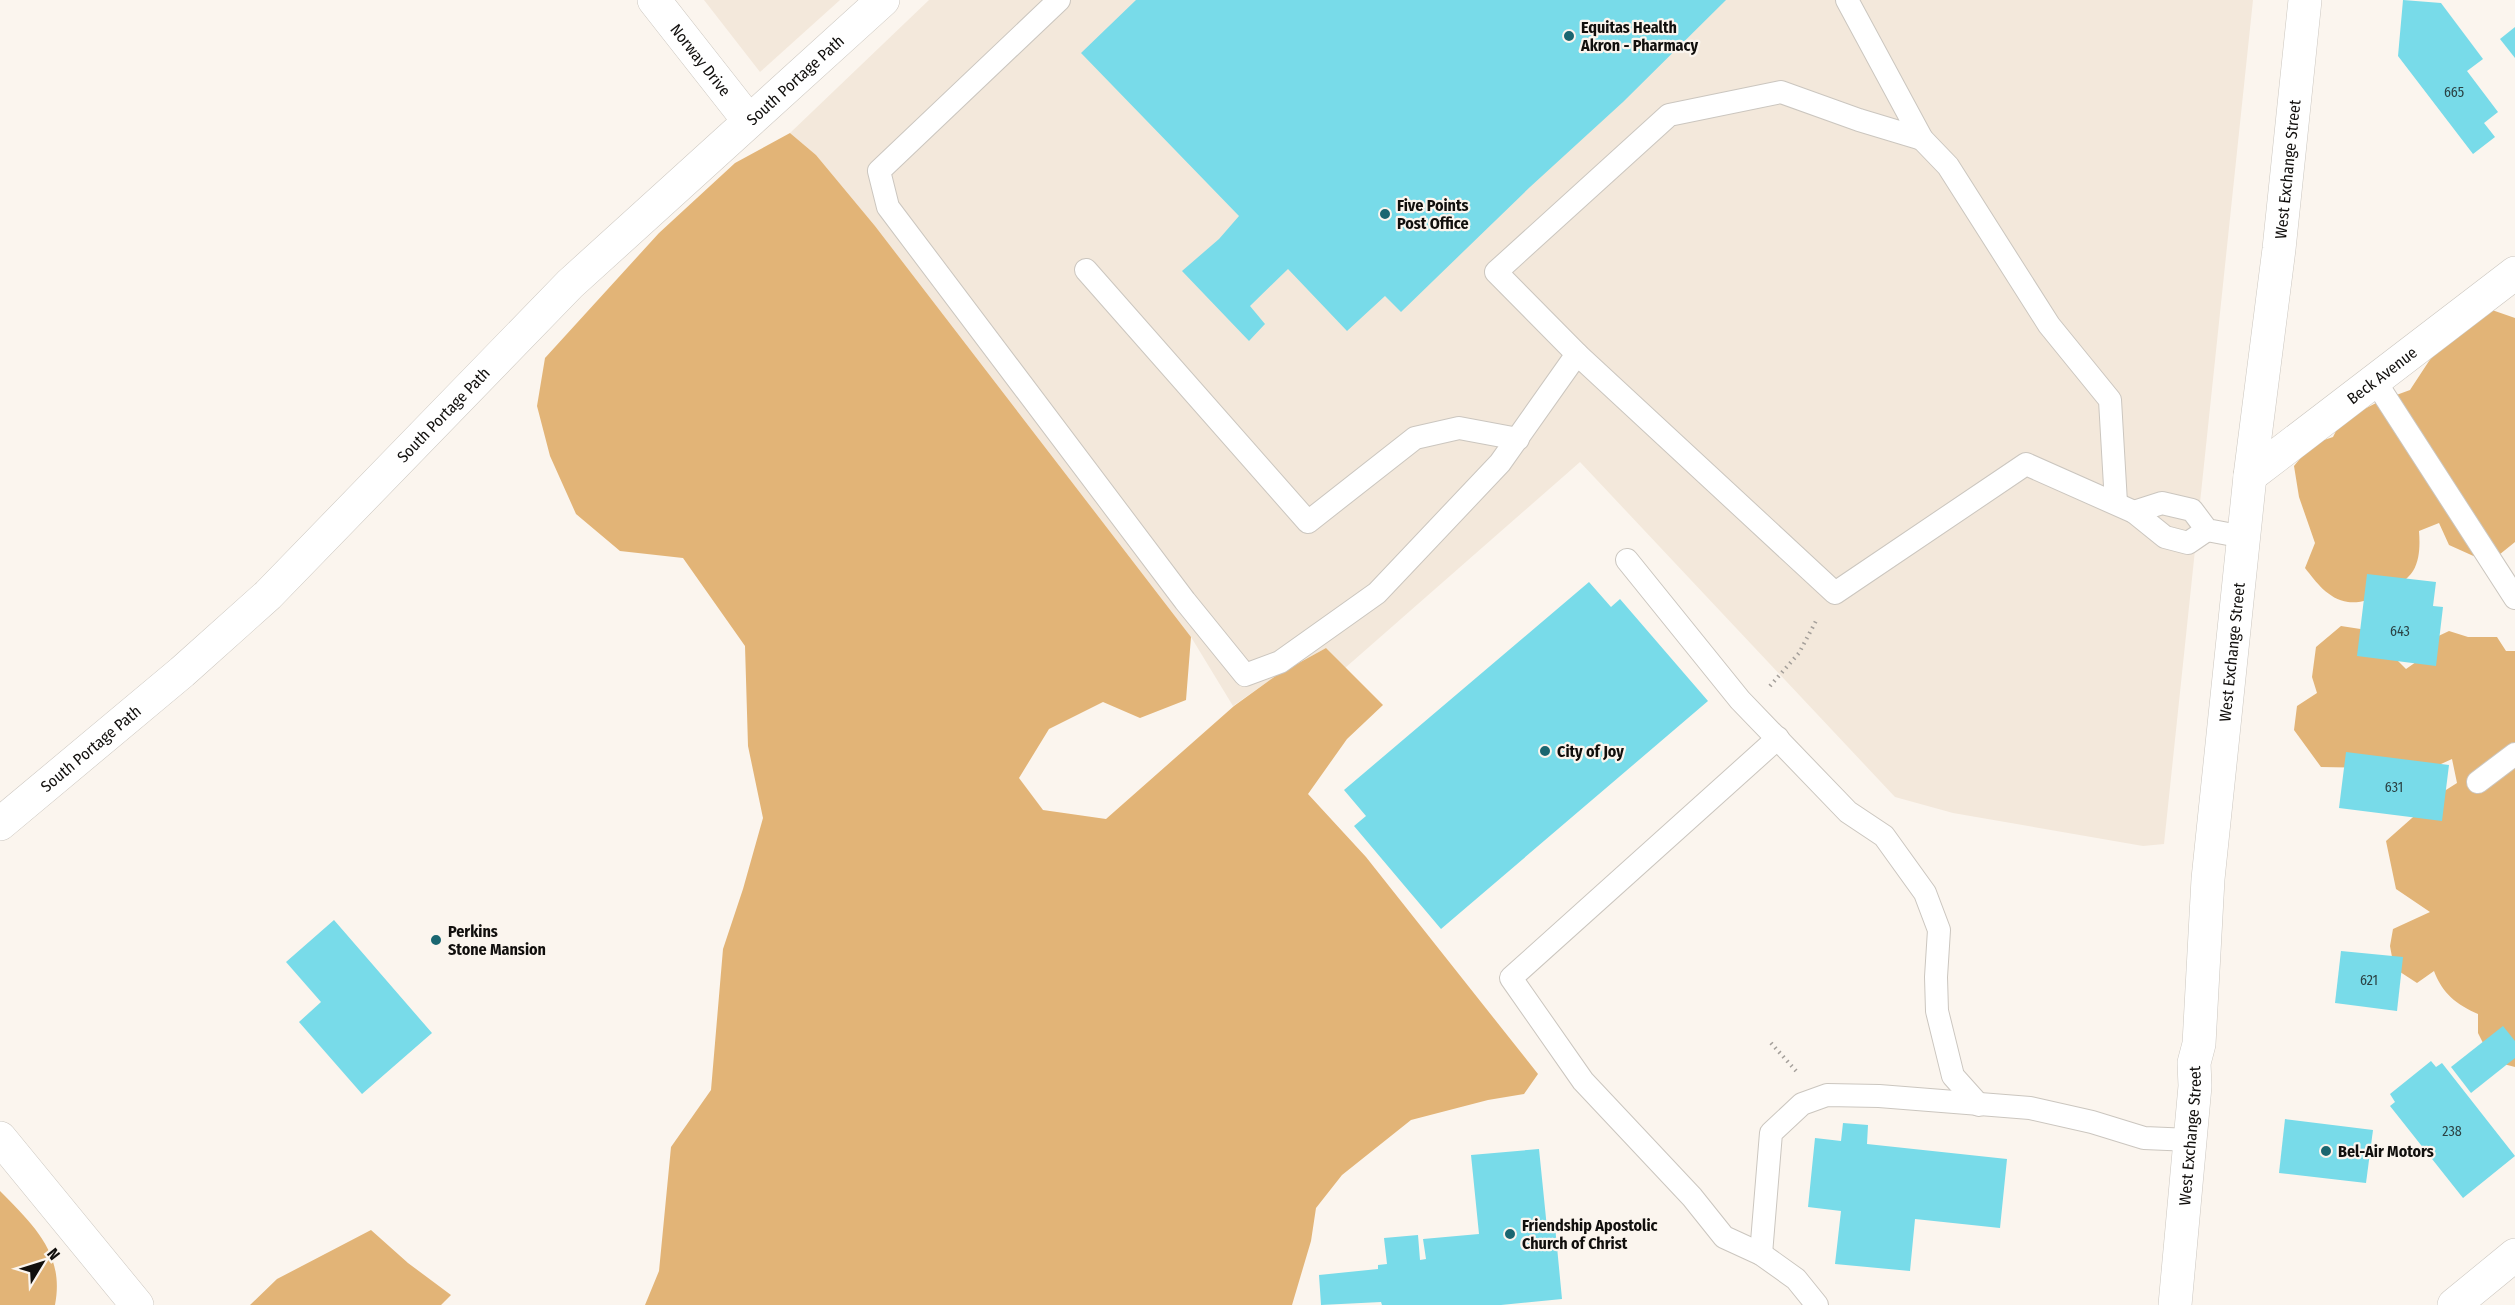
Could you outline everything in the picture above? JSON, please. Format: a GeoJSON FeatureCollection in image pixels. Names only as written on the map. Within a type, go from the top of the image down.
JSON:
{"type":"FeatureCollection","features":[{"type":"Feature","properties":{"kind":"street","name":"Norway Drive"},"geometry":{"type":"LineString","coordinates":[[654,0],[749,121]]}},
{"type":"Feature","properties":{"kind":"street","name":"South Portage Path"},"geometry":{"type":"LineString","coordinates":[[0,824],[182,672],[268,595],[570,284],[883,0]]}},
{"type":"Feature","properties":{"kind":"street","name":"West Exchange Street"},"geometry":{"type":"LineString","coordinates":[[2175,1305],[2191,1140],[2195,1086],[2194,1063],[2199,1044],[2208,879],[2250,476],[2278,260],[2305,0]]}},
{"type":"Feature","properties":{"kind":"street","name":"Beck Avenue"},"geometry":{"type":"LineString","coordinates":[[2250,476],[2515,273]]}},
{"type":"Feature","properties":{"kind":"street"},"geometry":{"type":"LineString","coordinates":[[0,1138],[137,1305]]}},
{"type":"Feature","properties":{"kind":"street"},"geometry":{"type":"LineString","coordinates":[[2454,1305],[2515,1255]]}},
{"type":"Feature","properties":{"kind":"lane"},"geometry":{"type":"LineString","coordinates":[[1059,0],[879,171],[888,207],[1171,582],[1245,675],[1280,662],[1377,593],[1500,463],[1577,354]]}},
{"type":"Feature","properties":{"kind":"lane"},"geometry":{"type":"LineString","coordinates":[[1847,0],[1922,139],[1948,166],[2049,326],[2110,400],[2125,508]]}},
{"type":"Feature","properties":{"kind":"lane"},"geometry":{"type":"LineString","coordinates":[[1922,139],[1781,92],[1669,115],[1497,272],[1577,354],[1835,593],[2026,464],[2125,508],[2165,537],[2188,543],[2207,530]]}},
{"type":"Feature","properties":{"kind":"lane"},"geometry":{"type":"LineString","coordinates":[[1086,270],[1308,522],[1415,438],[1459,428],[1518,439]]}},
{"type":"Feature","properties":{"kind":"lane"},"geometry":{"type":"LineString","coordinates":[[2375,381],[2515,598]]}},
{"type":"Feature","properties":{"kind":"lane"},"geometry":{"type":"LineString","coordinates":[[2125,508],[2162,503],[2192,510],[2207,530],[2244,537]]}},
{"type":"Feature","properties":{"kind":"lane"},"geometry":{"type":"LineString","coordinates":[[1627,560],[1749,709],[1848,812],[1884,836],[1924,893],[1939,930],[1936,977],[1938,1011],[1953,1076],[1978,1105]]}},
{"type":"Feature","properties":{"kind":"lane"},"geometry":{"type":"LineString","coordinates":[[1778,738],[1511,978],[1583,1081],[1692,1197],[1724,1237],[1761,1254],[1796,1279],[1817,1305]]}},
{"type":"Feature","properties":{"kind":"lane"},"geometry":{"type":"LineString","coordinates":[[2478,782],[2515,754]]}},
{"type":"Feature","properties":{"kind":"lane"},"geometry":{"type":"LineString","coordinates":[[1761,1254],[1772,1133],[1802,1104],[1827,1095],[1879,1095],[2030,1108],[2092,1122],[2144,1138],[2191,1140]]}},
{"type":"Feature","properties":{"kind":"path"},"geometry":{"type":"LineString","coordinates":[[1749,709],[1799,653],[1833,590]]}},
{"type":"Feature","properties":{"kind":"path"},"geometry":{"type":"LineString","coordinates":[[1772,1043],[1793,1067]]}},
{"type":"Feature","properties":{"kind":"shaded area"},"geometry":{"type":"Polygon","coordinates":[[[704,0],[840,0],[760,72],[704,0]]]}},
{"type":"Feature","properties":{"kind":"shaded area"},"geometry":{"type":"Polygon","coordinates":[[[929,0],[2253,0],[2164,844],[2143,846],[1953,813],[1895,797],[1580,462],[1345,668],[1326,648],[1277,675],[1233,706],[1191,637],[875,226],[816,155],[790,133],[929,0]]]}},
{"type":"Feature","properties":{"kind":"shaded area"},"geometry":{"type":"Polygon","coordinates":[[[790,133],[816,155],[875,226],[1191,637],[1186,700],[1140,718],[1103,702],[1049,729],[1019,778],[1043,810],[1106,819],[1234,706],[1277,675],[1326,648],[1383,705],[1347,739],[1308,794],[1366,857],[1538,1074],[1524,1094],[1488,1100],[1411,1120],[1342,1175],[1316,1208],[1311,1241],[1292,1305],[645,1305],[659,1271],[671,1147],[711,1090],[723,949],[763,818],[748,746],[745,646],[683,558],[620,551],[576,514],[550,456],[537,406],[545,358],[659,233],[735,163],[790,133]]]}},
{"type":"Feature","properties":{"kind":"shaded area"},"geometry":{"type":"Polygon","coordinates":[[[2492,310],[2515,318],[2515,542],[2489,563],[2449,545],[2439,523],[2419,531],[2417,562],[2413,571],[2393,589],[2365,601],[2348,602],[2334,597],[2323,589],[2305,568],[2315,543],[2299,497],[2294,466],[2312,444],[2333,437],[2341,421],[2380,401],[2410,390],[2429,361],[2459,325],[2492,310]]]}},
{"type":"Feature","properties":{"kind":"shaded area"},"geometry":{"type":"Polygon","coordinates":[[[2341,626],[2367,630],[2406,669],[2426,655],[2430,640],[2449,631],[2468,637],[2497,637],[2506,651],[2515,651],[2515,1067],[2492,1061],[2478,1033],[2478,1014],[2463,1007],[2451,997],[2441,986],[2434,971],[2417,983],[2394,968],[2390,946],[2393,929],[2430,912],[2396,889],[2386,841],[2438,795],[2457,783],[2452,759],[2430,769],[2321,767],[2294,730],[2297,706],[2317,693],[2312,677],[2316,647],[2341,626]]]}},
{"type":"Feature","properties":{"kind":"shaded area"},"geometry":{"type":"Polygon","coordinates":[[[0,1191],[35,1228],[51,1255],[57,1287],[55,1305],[0,1305],[0,1191]]]}},
{"type":"Feature","properties":{"kind":"shaded area"},"geometry":{"type":"Polygon","coordinates":[[[371,1230],[408,1263],[451,1295],[441,1305],[250,1305],[277,1279],[371,1230]]]}},
{"type":"Feature","properties":{"kind":"building"},"geometry":{"type":"Polygon","coordinates":[[[1136,0],[1726,0],[1623,102],[1530,187],[1401,312],[1385,296],[1347,331],[1288,269],[1250,306],[1265,324],[1249,341],[1182,271],[1219,239],[1239,216],[1081,53],[1136,0]]]}},
{"type":"Feature","properties":{"kind":"building"},"geometry":{"type":"Polygon","coordinates":[[[2403,0],[2441,3],[2483,59],[2467,71],[2498,112],[2484,123],[2495,137],[2473,154],[2398,56],[2403,0]]]}},
{"type":"Feature","properties":{"kind":"building"},"geometry":{"type":"Polygon","coordinates":[[[2515,27],[2515,58],[2500,39],[2515,27]]]}},
{"type":"Feature","properties":{"kind":"building"},"geometry":{"type":"Polygon","coordinates":[[[2367,574],[2436,582],[2433,606],[2443,607],[2436,666],[2357,656],[2367,574]]]}},
{"type":"Feature","properties":{"kind":"building"},"geometry":{"type":"Polygon","coordinates":[[[1589,582],[1611,607],[1620,599],[1708,701],[1441,929],[1354,826],[1366,816],[1344,790],[1589,582]]]}},
{"type":"Feature","properties":{"kind":"building"},"geometry":{"type":"Polygon","coordinates":[[[2346,752],[2449,765],[2442,821],[2339,808],[2346,752]]]}},
{"type":"Feature","properties":{"kind":"building"},"geometry":{"type":"Polygon","coordinates":[[[334,920],[432,1033],[362,1094],[299,1022],[321,1002],[286,962],[334,920]]]}},
{"type":"Feature","properties":{"kind":"building"},"geometry":{"type":"Polygon","coordinates":[[[2341,951],[2403,957],[2397,1011],[2335,1003],[2341,951]]]}},
{"type":"Feature","properties":{"kind":"building"},"geometry":{"type":"Polygon","coordinates":[[[2503,1026],[2515,1041],[2515,1058],[2471,1093],[2451,1067],[2503,1026]]]}},
{"type":"Feature","properties":{"kind":"building"},"geometry":{"type":"Polygon","coordinates":[[[2431,1061],[2436,1067],[2442,1063],[2515,1156],[2463,1198],[2390,1106],[2395,1102],[2390,1094],[2431,1061]]]}},
{"type":"Feature","properties":{"kind":"building","name":"Bel-Air Motors"},"geometry":{"type":"Polygon","coordinates":[[[2285,1119],[2373,1130],[2366,1183],[2279,1173],[2285,1119]]]}},
{"type":"Feature","properties":{"kind":"building"},"geometry":{"type":"Polygon","coordinates":[[[1843,1123],[1868,1125],[1867,1144],[2007,1159],[2000,1228],[1915,1219],[1910,1271],[1835,1264],[1841,1211],[1808,1207],[1815,1138],[1841,1141],[1843,1123]]]}},
{"type":"Feature","properties":{"kind":"building"},"geometry":{"type":"Polygon","coordinates":[[[1539,1149],[1547,1228],[1555,1226],[1562,1299],[1501,1305],[1382,1305],[1381,1302],[1321,1305],[1319,1275],[1378,1269],[1378,1265],[1387,1264],[1384,1238],[1418,1235],[1420,1260],[1426,1259],[1423,1239],[1479,1234],[1471,1155],[1539,1149]]]}},
{"type":"Feature","properties":{"kind":"place","name":"Equitas Health Akron - Pharmacy"},"geometry":{"type":"Point","coordinates":[1569,36]}},
{"type":"Feature","properties":{"kind":"place","name":"Five Points Post Office"},"geometry":{"type":"Point","coordinates":[1385,214]}},
{"type":"Feature","properties":{"kind":"place","name":"City of Joy"},"geometry":{"type":"Point","coordinates":[1545,751]}},
{"type":"Feature","properties":{"kind":"place","name":"Perkins Stone Mansion"},"geometry":{"type":"Point","coordinates":[436,940]}},
{"type":"Feature","properties":{"kind":"place","name":"Bel-Air Motors"},"geometry":{"type":"Point","coordinates":[2326,1151]}},
{"type":"Feature","properties":{"kind":"place","name":"Friendship Apostolic Church of Christ"},"geometry":{"type":"Point","coordinates":[1510,1234]}}]}
